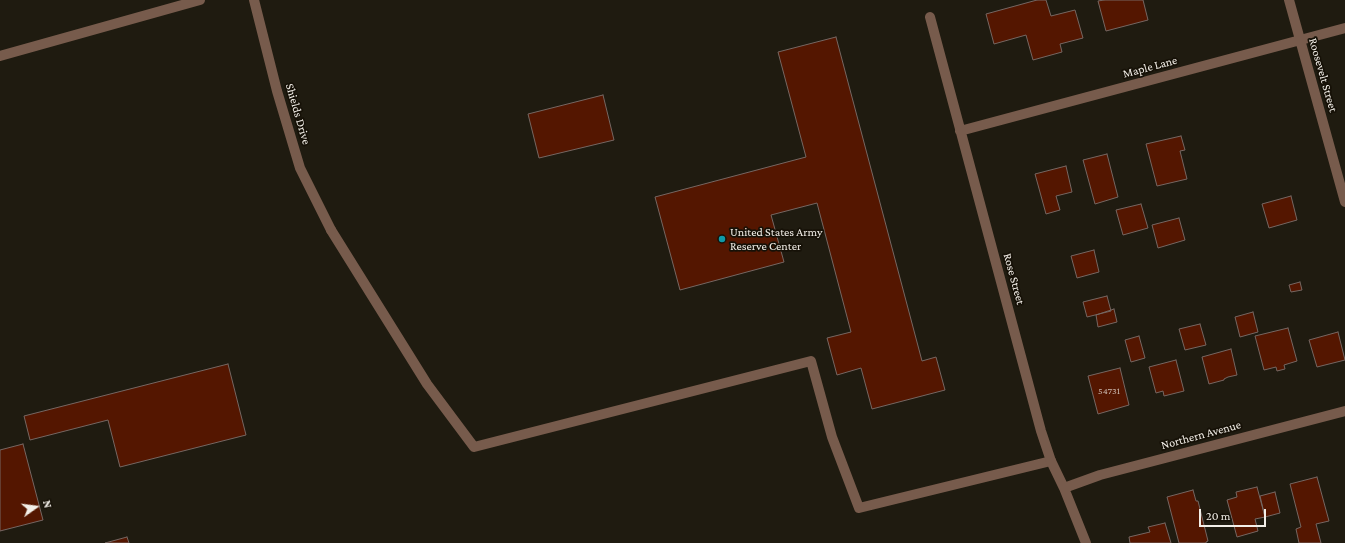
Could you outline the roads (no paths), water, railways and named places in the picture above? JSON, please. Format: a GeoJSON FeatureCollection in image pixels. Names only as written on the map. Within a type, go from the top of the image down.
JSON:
{"type":"FeatureCollection","features":[{"type":"Feature","properties":{"kind":"street"},"geometry":{"type":"LineString","coordinates":[[0,56],[200,0]]}},
{"type":"Feature","properties":{"kind":"street","name":"Shields Drive"},"geometry":{"type":"LineString","coordinates":[[254,0],[277,91],[300,168],[331,230],[427,384],[474,447],[811,361],[832,437],[859,508],[1051,461]]}},
{"type":"Feature","properties":{"kind":"street","name":"Roosevelt Street"},"geometry":{"type":"LineString","coordinates":[[1289,0],[1345,202]]}},
{"type":"Feature","properties":{"kind":"street","name":"Rose Street"},"geometry":{"type":"LineString","coordinates":[[930,17],[1039,423],[1051,461],[1064,488],[1086,543]]}},
{"type":"Feature","properties":{"kind":"street","name":"Maple Lane"},"geometry":{"type":"LineString","coordinates":[[960,131],[1227,60],[1299,39],[1345,28]]}},
{"type":"Feature","properties":{"kind":"street","name":"Northern Avenue"},"geometry":{"type":"LineString","coordinates":[[1064,488],[1100,475],[1345,411]]}},
{"type":"Feature","properties":{"kind":"place","name":"United States Army Reserve Center"},"geometry":{"type":"Point","coordinates":[722,239]}}]}
